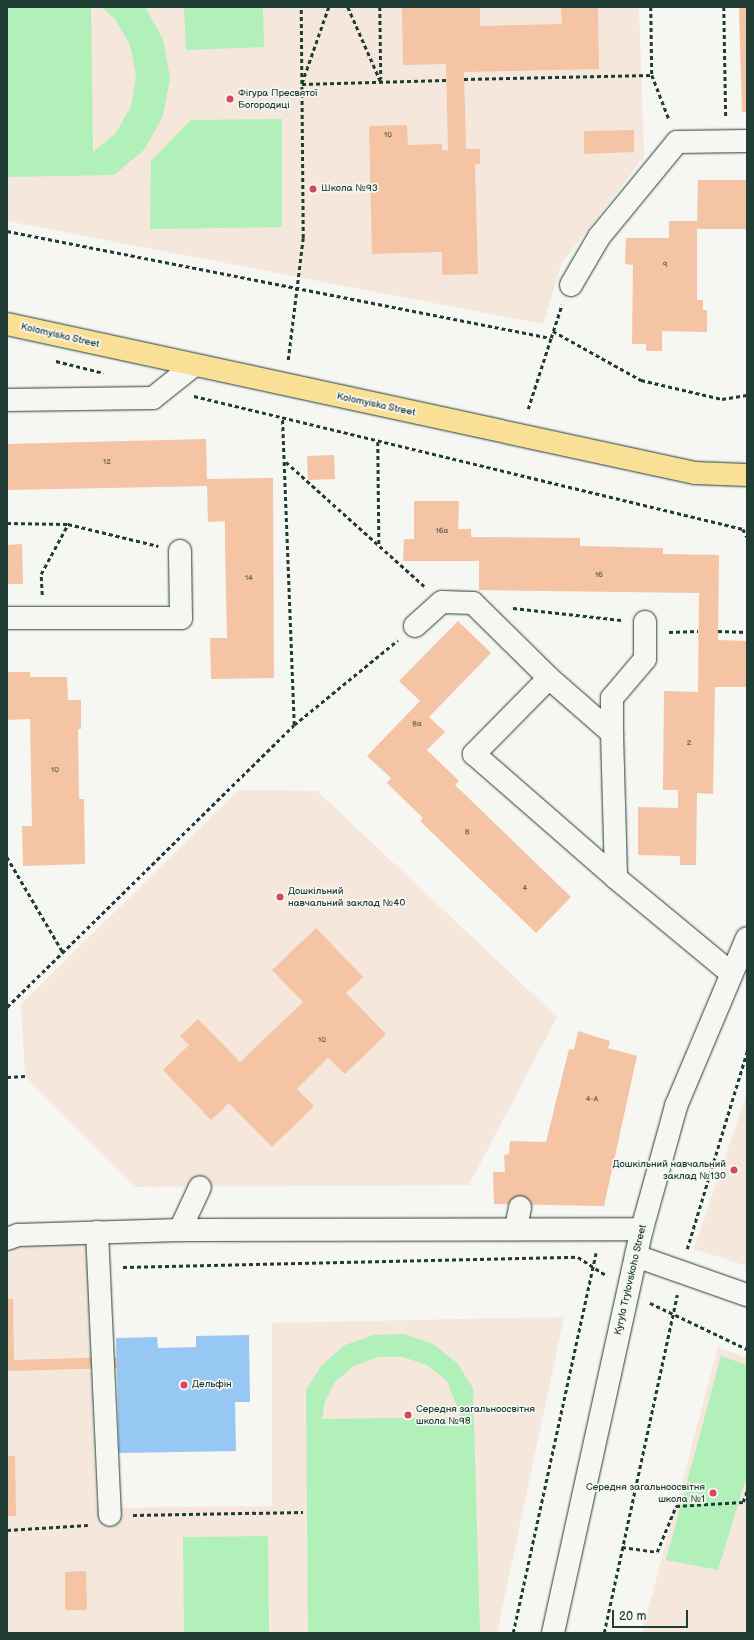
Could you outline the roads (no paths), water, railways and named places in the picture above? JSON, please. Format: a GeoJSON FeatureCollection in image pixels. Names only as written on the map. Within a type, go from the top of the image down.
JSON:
{"type":"FeatureCollection","features":[{"type":"Feature","properties":{"kind":"main road","name":"Kolomyiska Street"},"geometry":{"type":"LineString","coordinates":[[7,324],[194,366],[695,473],[747,475]]}},
{"type":"Feature","properties":{"kind":"street"},"geometry":{"type":"LineString","coordinates":[[571,285],[599,237],[677,142],[737,141]]}},
{"type":"Feature","properties":{"kind":"street"},"geometry":{"type":"LineString","coordinates":[[7,400],[153,398],[194,366]]}},
{"type":"Feature","properties":{"kind":"street"},"geometry":{"type":"LineString","coordinates":[[7,618],[42,620],[181,618],[180,552]]}},
{"type":"Feature","properties":{"kind":"street"},"geometry":{"type":"LineString","coordinates":[[415,626],[442,602],[473,603],[549,678],[612,732]]}},
{"type":"Feature","properties":{"kind":"street"},"geometry":{"type":"LineString","coordinates":[[616,878],[612,698],[645,659],[645,627]]}},
{"type":"Feature","properties":{"kind":"street"},"geometry":{"type":"LineString","coordinates":[[549,678],[474,754],[616,878],[731,973]]}},
{"type":"Feature","properties":{"kind":"street","name":"Kyryla Trylovskoho Street"},"geometry":{"type":"LineString","coordinates":[[553,1633],[642,1229],[676,1106],[747,938]]}},
{"type":"Feature","properties":{"kind":"street"},"geometry":{"type":"LineString","coordinates":[[180,1230],[200,1187]]}},
{"type":"Feature","properties":{"kind":"street"},"geometry":{"type":"LineString","coordinates":[[516,1228],[520,1207]]}},
{"type":"Feature","properties":{"kind":"street"},"geometry":{"type":"LineString","coordinates":[[7,1239],[18,1235],[180,1230],[516,1228],[642,1229]]}},
{"type":"Feature","properties":{"kind":"street"},"geometry":{"type":"LineString","coordinates":[[97,1232],[110,1515]]}},
{"type":"Feature","properties":{"kind":"street"},"geometry":{"type":"LineString","coordinates":[[636,1256],[747,1295]]}},
{"type":"Feature","properties":{"kind":"water","name":"Дельфін"},"geometry":{"type":"Polygon","coordinates":[[[249,1335],[250,1402],[235,1402],[236,1451],[119,1453],[116,1338],[157,1337],[158,1348],[196,1347],[196,1336],[249,1335]]]}},
{"type":"Feature","properties":{"kind":"place","name":"Фігура Пресвятої Богородиці"},"geometry":{"type":"Point","coordinates":[230,99]}},
{"type":"Feature","properties":{"kind":"place","name":"Школа №93"},"geometry":{"type":"Point","coordinates":[313,189]}},
{"type":"Feature","properties":{"kind":"place","name":"Дошкільний навчальний заклад №40"},"geometry":{"type":"Point","coordinates":[280,897]}},
{"type":"Feature","properties":{"kind":"place","name":"Дошкільний навчальний заклад №130"},"geometry":{"type":"Point","coordinates":[734,1170]}},
{"type":"Feature","properties":{"kind":"place","name":"Дельфін"},"geometry":{"type":"Point","coordinates":[184,1385]}},
{"type":"Feature","properties":{"kind":"place","name":"Середня загальноосвітня школа №98"},"geometry":{"type":"Point","coordinates":[408,1415]}},
{"type":"Feature","properties":{"kind":"place","name":"Середня загальноосвітня школа №1"},"geometry":{"type":"Point","coordinates":[713,1493]}}]}
